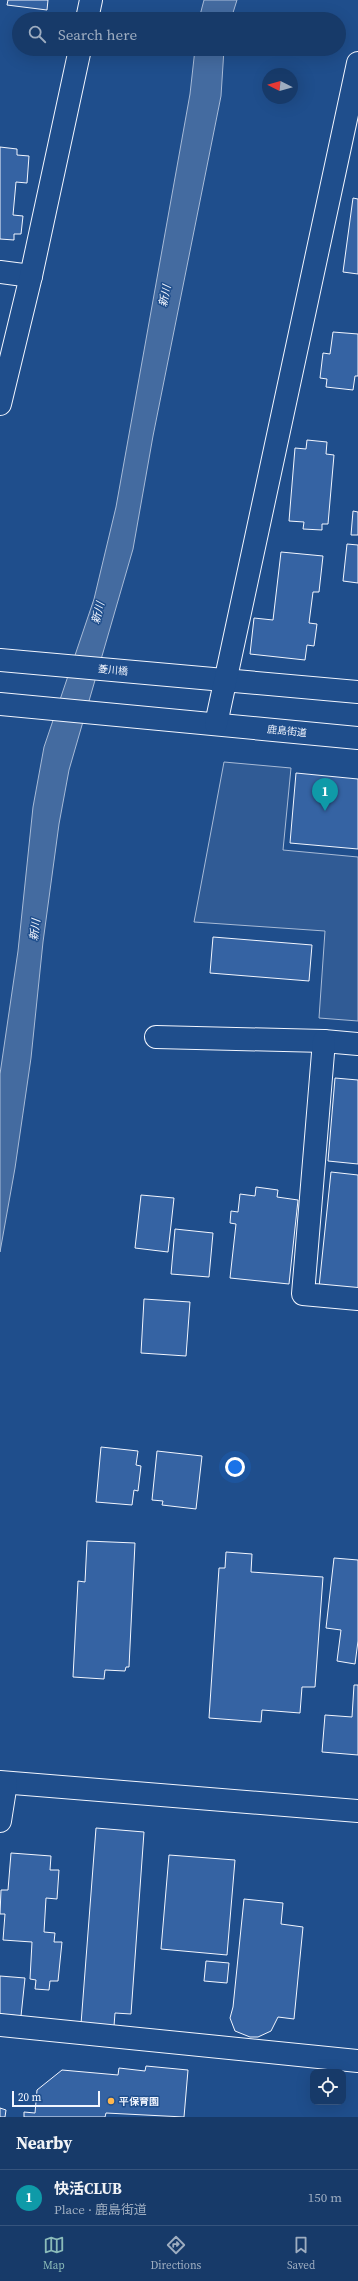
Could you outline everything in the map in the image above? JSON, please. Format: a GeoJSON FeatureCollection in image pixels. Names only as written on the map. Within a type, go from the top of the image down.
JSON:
{"type":"FeatureCollection","features":[{"type":"Feature","properties":{"kind":"street"},"geometry":{"type":"LineString","coordinates":[[88,12],[91,0]]}},
{"type":"Feature","properties":{"kind":"street"},"geometry":{"type":"LineString","coordinates":[[0,404],[31,276],[78,56]]}},
{"type":"Feature","properties":{"kind":"street"},"geometry":{"type":"LineString","coordinates":[[0,704],[216,724],[358,63]]}},
{"type":"Feature","properties":{"kind":"street"},"geometry":{"type":"LineString","coordinates":[[0,272],[31,276]]}},
{"type":"Feature","properties":{"kind":"street","name":"菱川橋"},"geometry":{"type":"LineString","coordinates":[[0,660],[225,679]]}},
{"type":"Feature","properties":{"kind":"street"},"geometry":{"type":"LineString","coordinates":[[225,679],[358,692]]}},
{"type":"Feature","properties":{"kind":"street","name":"鹿島街道"},"geometry":{"type":"LineString","coordinates":[[216,724],[358,738]]}},
{"type":"Feature","properties":{"kind":"street"},"geometry":{"type":"LineString","coordinates":[[156,1037],[324,1041],[358,1044]]}},
{"type":"Feature","properties":{"kind":"street"},"geometry":{"type":"LineString","coordinates":[[324,1041],[302,1294],[358,1299]]}},
{"type":"Feature","properties":{"kind":"street"},"geometry":{"type":"LineString","coordinates":[[0,1821],[3,1783],[358,1811]]}},
{"type":"Feature","properties":{"kind":"street"},"geometry":{"type":"LineString","coordinates":[[0,2025],[358,2061]]}},
{"type":"Feature","properties":{"kind":"shaded area"},"geometry":{"type":"Polygon","coordinates":[[[224,762],[291,768],[283,850],[358,857],[358,1021],[319,1018],[325,931],[194,922],[224,762]]]}},
{"type":"Feature","properties":{"kind":"water"},"geometry":{"type":"Polygon","coordinates":[[[204,0],[237,0],[233,12],[201,12],[204,0]]]}},
{"type":"Feature","properties":{"kind":"water","name":"新川"},"geometry":{"type":"Polygon","coordinates":[[[194,56],[224,56],[221,96],[153,436],[133,549],[69,770],[59,824],[43,942],[31,1058],[15,1168],[0,1252],[0,1074],[18,951],[33,807],[44,747],[94,599],[116,507],[190,94],[194,56]]]}},
{"type":"Feature","properties":{"kind":"building"},"geometry":{"type":"Polygon","coordinates":[[[8,0],[48,0],[47,10],[7,5],[8,0]]]}},
{"type":"Feature","properties":{"kind":"building"},"geometry":{"type":"Polygon","coordinates":[[[0,147],[17,149],[17,155],[29,156],[27,183],[16,182],[13,215],[23,216],[21,234],[14,234],[14,240],[0,239],[0,147]]]}},
{"type":"Feature","properties":{"kind":"building"},"geometry":{"type":"Polygon","coordinates":[[[353,198],[358,199],[358,274],[343,272],[353,198]]]}},
{"type":"Feature","properties":{"kind":"building"},"geometry":{"type":"Polygon","coordinates":[[[333,332],[358,334],[358,376],[355,376],[353,390],[326,387],[327,379],[320,378],[323,353],[330,354],[333,332]]]}},
{"type":"Feature","properties":{"kind":"building"},"geometry":{"type":"Polygon","coordinates":[[[307,440],[327,442],[326,454],[334,455],[328,524],[322,524],[322,530],[303,529],[304,522],[289,521],[295,448],[306,449],[307,440]]]}},
{"type":"Feature","properties":{"kind":"building"},"geometry":{"type":"Polygon","coordinates":[[[353,511],[358,512],[358,535],[351,535],[353,511]]]}},
{"type":"Feature","properties":{"kind":"building"},"geometry":{"type":"Polygon","coordinates":[[[347,544],[358,545],[358,583],[343,581],[347,544]]]}},
{"type":"Feature","properties":{"kind":"building"},"geometry":{"type":"Polygon","coordinates":[[[281,552],[323,556],[319,592],[313,592],[309,623],[317,624],[314,646],[307,645],[305,660],[250,654],[254,618],[273,620],[281,552]]]}},
{"type":"Feature","properties":{"kind":"building"},"geometry":{"type":"Polygon","coordinates":[[[296,773],[358,779],[358,849],[290,843],[296,773]]]}},
{"type":"Feature","properties":{"kind":"building"},"geometry":{"type":"Polygon","coordinates":[[[213,937],[312,945],[309,981],[210,973],[213,937]]]}},
{"type":"Feature","properties":{"kind":"building"},"geometry":{"type":"Polygon","coordinates":[[[335,1078],[358,1080],[358,1164],[328,1161],[335,1078]]]}},
{"type":"Feature","properties":{"kind":"building"},"geometry":{"type":"Polygon","coordinates":[[[331,1172],[358,1175],[358,1291],[319,1287],[331,1172]]]}},
{"type":"Feature","properties":{"kind":"building"},"geometry":{"type":"Polygon","coordinates":[[[256,1187],[278,1190],[277,1197],[298,1200],[289,1284],[230,1278],[236,1224],[230,1223],[231,1211],[238,1212],[240,1194],[255,1196],[256,1187]]]}},
{"type":"Feature","properties":{"kind":"building"},"geometry":{"type":"Polygon","coordinates":[[[141,1195],[174,1198],[168,1252],[135,1248],[141,1195]]]}},
{"type":"Feature","properties":{"kind":"building"},"geometry":{"type":"Polygon","coordinates":[[[175,1229],[213,1233],[209,1277],[171,1274],[175,1229]]]}},
{"type":"Feature","properties":{"kind":"building"},"geometry":{"type":"Polygon","coordinates":[[[144,1299],[190,1302],[186,1356],[141,1353],[144,1299]]]}},
{"type":"Feature","properties":{"kind":"building"},"geometry":{"type":"Polygon","coordinates":[[[101,1447],[138,1451],[136,1465],[141,1466],[138,1491],[134,1490],[132,1505],[96,1502],[101,1447]]]}},
{"type":"Feature","properties":{"kind":"building"},"geometry":{"type":"Polygon","coordinates":[[[157,1451],[202,1456],[196,1509],[162,1505],[163,1501],[152,1500],[157,1451]]]}},
{"type":"Feature","properties":{"kind":"building"},"geometry":{"type":"Polygon","coordinates":[[[87,1541],[135,1543],[129,1667],[126,1667],[125,1671],[105,1670],[104,1679],[73,1677],[78,1581],[85,1582],[87,1541]]]}},
{"type":"Feature","properties":{"kind":"building"},"geometry":{"type":"Polygon","coordinates":[[[226,1552],[252,1554],[251,1572],[323,1577],[315,1687],[302,1687],[300,1713],[262,1710],[261,1722],[209,1718],[219,1568],[225,1568],[226,1552]]]}},
{"type":"Feature","properties":{"kind":"building"},"geometry":{"type":"Polygon","coordinates":[[[334,1558],[358,1560],[358,1641],[355,1664],[337,1661],[341,1630],[326,1628],[334,1558]]]}},
{"type":"Feature","properties":{"kind":"building"},"geometry":{"type":"Polygon","coordinates":[[[354,1685],[358,1685],[358,1755],[322,1752],[325,1715],[352,1717],[354,1685]]]}},
{"type":"Feature","properties":{"kind":"building"},"geometry":{"type":"Polygon","coordinates":[[[96,1828],[144,1832],[131,2014],[115,2013],[114,2026],[81,2024],[96,1828]]]}},
{"type":"Feature","properties":{"kind":"building"},"geometry":{"type":"Polygon","coordinates":[[[11,1853],[51,1856],[50,1870],[59,1870],[57,1899],[46,1898],[44,1932],[55,1933],[54,1942],[62,1942],[58,1981],[50,1981],[49,1990],[35,1989],[36,1980],[30,1979],[32,1942],[3,1940],[5,1914],[0,1914],[1,1890],[8,1890],[11,1853]]]}},
{"type":"Feature","properties":{"kind":"building"},"geometry":{"type":"Polygon","coordinates":[[[169,1855],[235,1860],[227,1955],[161,1949],[169,1855]]]}},
{"type":"Feature","properties":{"kind":"building"},"geometry":{"type":"Polygon","coordinates":[[[244,1899],[283,1903],[281,1924],[303,1927],[294,2019],[278,2017],[271,2031],[258,2037],[250,2037],[235,2031],[230,2018],[233,2007],[244,1899]]]}},
{"type":"Feature","properties":{"kind":"building"},"geometry":{"type":"Polygon","coordinates":[[[206,1961],[229,1963],[227,1983],[204,1981],[206,1961]]]}},
{"type":"Feature","properties":{"kind":"building"},"geometry":{"type":"Polygon","coordinates":[[[0,1976],[25,1978],[21,2016],[0,2014],[0,1976]]]}},
{"type":"Feature","properties":{"kind":"building","name":"平保育園"},"geometry":{"type":"Polygon","coordinates":[[[146,2066],[188,2070],[184,2117],[106,2113],[105,2117],[24,2117],[24,2112],[35,2113],[37,2090],[62,2070],[118,2075],[119,2068],[145,2071],[146,2066]]]}},
{"type":"Feature","properties":{"kind":"building"},"geometry":{"type":"Polygon","coordinates":[[[0,2108],[6,2110],[5,2117],[0,2117],[0,2108]]]}},
{"type":"Feature","properties":{"kind":"place","name":"快活CLUB"},"geometry":{"type":"Point","coordinates":[325,811]}},
{"type":"Feature","properties":{"kind":"place","name":"平保育園"},"geometry":{"type":"Point","coordinates":[111,2101]}}]}
